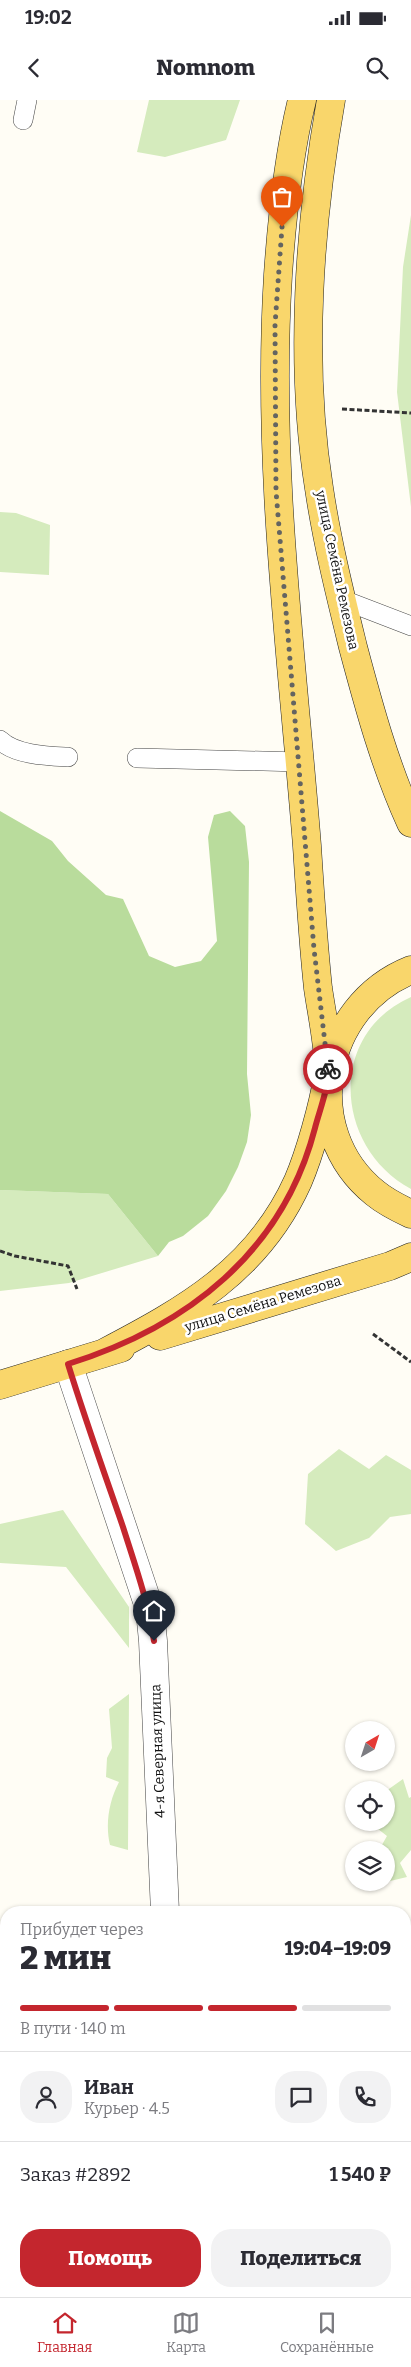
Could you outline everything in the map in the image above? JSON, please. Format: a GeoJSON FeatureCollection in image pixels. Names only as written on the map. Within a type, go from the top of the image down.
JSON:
{"type":"FeatureCollection","features":[{"type":"Feature","properties":{"kind":"main road"},"geometry":{"type":"LineString","coordinates":[[302,100],[288,176],[280,244],[275,325],[276,491],[300,762],[314,949],[329,1073],[328,1108],[343,1154],[357,1175],[374,1192],[411,1214]]}},
{"type":"Feature","properties":{"kind":"main road","name":"улица Семёна Ремезова"},"geometry":{"type":"LineString","coordinates":[[331,100],[318,183],[312,256],[310,389],[319,486],[341,599],[372,718],[400,799],[411,823]]}},
{"type":"Feature","properties":{"kind":"main road"},"geometry":{"type":"LineString","coordinates":[[104,1353],[170,1319],[208,1293],[250,1254],[284,1208],[298,1182],[308,1156],[335,1049],[345,1026],[360,1005],[378,988],[411,970]]}},
{"type":"Feature","properties":{"kind":"main road","name":"улица Семёна Ремезова"},"geometry":{"type":"LineString","coordinates":[[0,1385],[390,1266],[411,1257]]}},
{"type":"Feature","properties":{"kind":"street","name":"4-я Северная улица"},"geometry":{"type":"LineString","coordinates":[[68,1364],[150,1610],[154,1641],[165,1906]]}},
{"type":"Feature","properties":{"kind":"lane"},"geometry":{"type":"LineString","coordinates":[[23,120],[27,100]]}},
{"type":"Feature","properties":{"kind":"lane"},"geometry":{"type":"LineString","coordinates":[[341,599],[411,626]]}},
{"type":"Feature","properties":{"kind":"lane"},"geometry":{"type":"LineString","coordinates":[[0,740],[16,749],[36,754],[68,756]]}},
{"type":"Feature","properties":{"kind":"lane"},"geometry":{"type":"LineString","coordinates":[[137,758],[300,762]]}},
{"type":"Feature","properties":{"kind":"path"},"geometry":{"type":"LineString","coordinates":[[342,409],[410,412]]}},
{"type":"Feature","properties":{"kind":"path"},"geometry":{"type":"LineString","coordinates":[[0,1251],[15,1256],[68,1266],[77,1290]]}},
{"type":"Feature","properties":{"kind":"path"},"geometry":{"type":"LineString","coordinates":[[373,1334],[411,1362]]}},
{"type":"Feature","properties":{"kind":"green space"},"geometry":{"type":"Polygon","coordinates":[[[149,100],[240,100],[226,140],[165,157],[137,152],[149,100]]]}},
{"type":"Feature","properties":{"kind":"green space"},"geometry":{"type":"Polygon","coordinates":[[[411,215],[411,507],[397,392],[403,267],[411,215]]]}},
{"type":"Feature","properties":{"kind":"green space"},"geometry":{"type":"Polygon","coordinates":[[[0,512],[16,513],[50,525],[49,575],[0,572],[0,512]]]}},
{"type":"Feature","properties":{"kind":"green space"},"geometry":{"type":"Polygon","coordinates":[[[0,811],[52,841],[68,861],[106,895],[123,899],[149,956],[175,967],[201,961],[217,941],[208,837],[214,815],[230,811],[245,826],[249,862],[247,1074],[251,1115],[247,1142],[238,1167],[226,1191],[208,1216],[183,1236],[169,1242],[158,1256],[108,1194],[0,1190],[0,811]]]}},
{"type":"Feature","properties":{"kind":"green space"},"geometry":{"type":"Polygon","coordinates":[[[411,997],[411,1189],[385,1170],[367,1146],[355,1120],[351,1091],[354,1063],[365,1037],[384,1014],[411,997]]]}},
{"type":"Feature","properties":{"kind":"green space"},"geometry":{"type":"Polygon","coordinates":[[[0,1190],[108,1194],[158,1256],[69,1283],[0,1291],[0,1190]]]}},
{"type":"Feature","properties":{"kind":"green space"},"geometry":{"type":"Polygon","coordinates":[[[339,1449],[369,1469],[386,1455],[411,1470],[411,1514],[390,1517],[369,1538],[336,1551],[305,1524],[308,1474],[339,1449]]]}},
{"type":"Feature","properties":{"kind":"green space"},"geometry":{"type":"Polygon","coordinates":[[[63,1510],[129,1607],[129,1648],[66,1567],[0,1563],[0,1524],[63,1510]]]}},
{"type":"Feature","properties":{"kind":"green space"},"geometry":{"type":"Polygon","coordinates":[[[129,1694],[128,1850],[110,1845],[109,1813],[119,1782],[106,1777],[107,1758],[112,1748],[109,1709],[129,1694]]]}},
{"type":"Feature","properties":{"kind":"green space"},"geometry":{"type":"Polygon","coordinates":[[[403,1779],[409,1798],[411,1797],[411,1850],[400,1863],[407,1877],[395,1880],[395,1841],[384,1841],[387,1836],[381,1831],[395,1831],[395,1785],[403,1779]]]}},
{"type":"Feature","properties":{"kind":"way so far"},"geometry":{"type":"LineString","coordinates":[[282,227],[275,325],[276,491],[305,820],[314,949],[328,1069]]}},
{"type":"Feature","properties":{"kind":"route"},"geometry":{"type":"LineString","coordinates":[[154,1641],[150,1610],[117,1510],[86,1425],[68,1364],[104,1353],[170,1319],[208,1293],[250,1254],[284,1208],[298,1182],[308,1156],[329,1073],[328,1069]]}}]}
